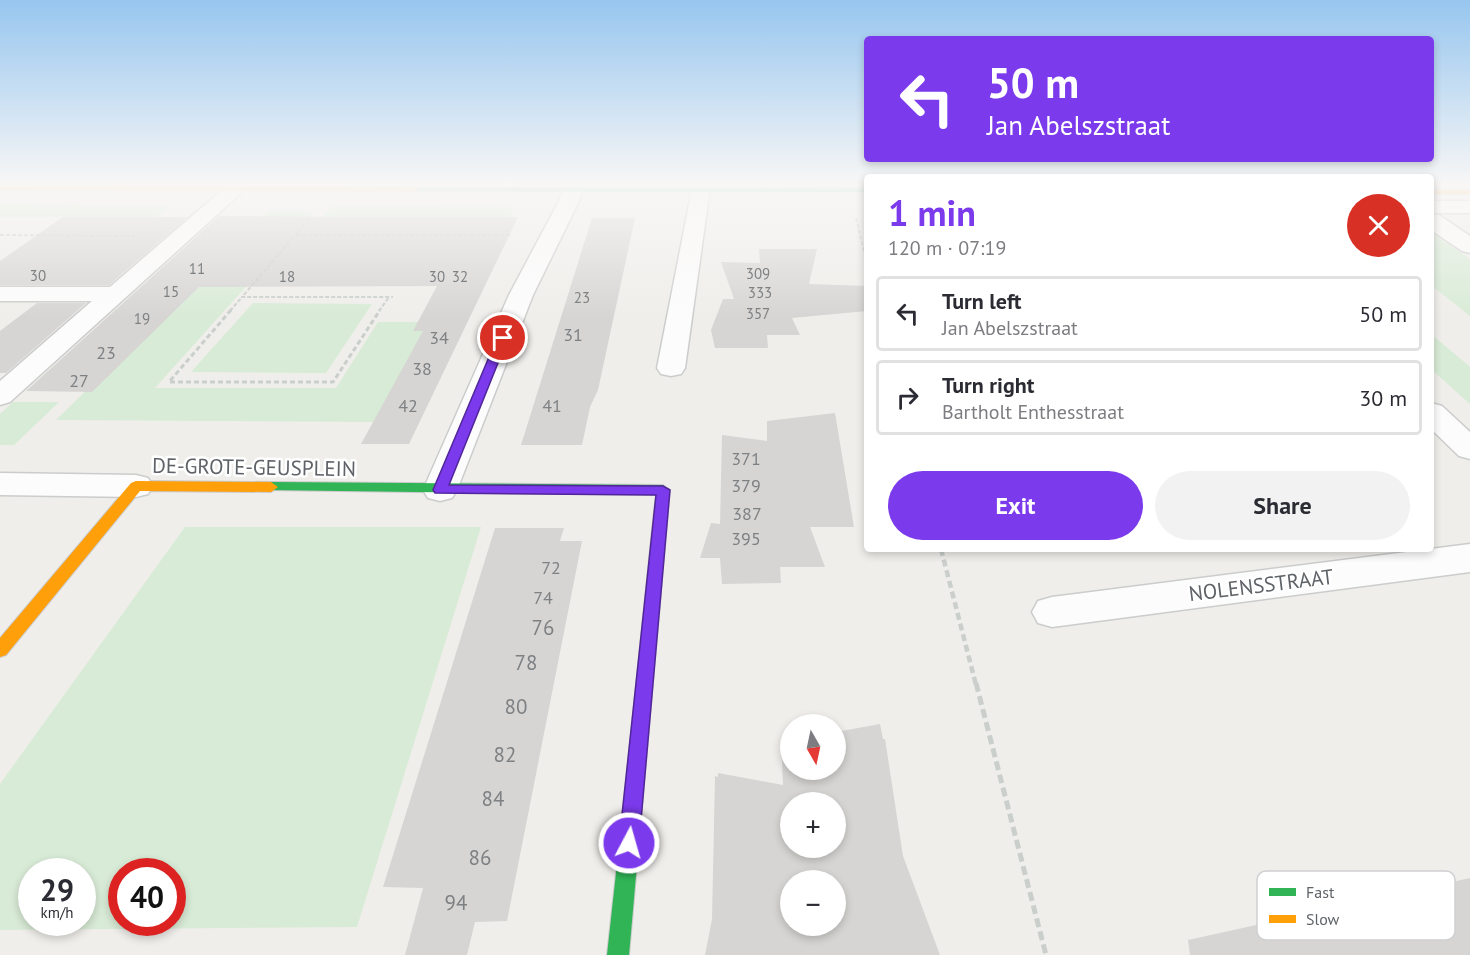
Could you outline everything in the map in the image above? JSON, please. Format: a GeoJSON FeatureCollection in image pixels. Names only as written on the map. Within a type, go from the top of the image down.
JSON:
{"type":"FeatureCollection","features":[{"type":"Feature","properties":{"kind":"street"},"geometry":{"type":"LineString","coordinates":[[0,396],[191,229]]}},
{"type":"Feature","properties":{"kind":"street"},"geometry":{"type":"LineString","coordinates":[[440,490],[521,295],[554,229]]}},
{"type":"Feature","properties":{"kind":"street"},"geometry":{"type":"LineString","coordinates":[[671,368],[693,229]]}},
{"type":"Feature","properties":{"kind":"street"},"geometry":{"type":"LineString","coordinates":[[1444,229],[1470,246]]}},
{"type":"Feature","properties":{"kind":"street"},"geometry":{"type":"LineString","coordinates":[[0,294],[117,294]]}},
{"type":"Feature","properties":{"kind":"street"},"geometry":{"type":"LineString","coordinates":[[1434,415],[1470,449]]}},
{"type":"Feature","properties":{"kind":"street"},"geometry":{"type":"LineString","coordinates":[[0,484],[136,486]]}},
{"type":"Feature","properties":{"kind":"street","name":"DE-GROTE-GEUSPLEIN"},"geometry":{"type":"LineString","coordinates":[[0,650],[136,486],[663,490],[618,955]]}},
{"type":"Feature","properties":{"kind":"street","name":"NOLENSSTRAAT"},"geometry":{"type":"LineString","coordinates":[[1052,612],[1470,558]]}},
{"type":"Feature","properties":{"kind":"path"},"geometry":{"type":"LineString","coordinates":[[302,229],[169,382],[333,382],[391,297]]}},
{"type":"Feature","properties":{"kind":"path"},"geometry":{"type":"LineString","coordinates":[[858,229],[864,251]]}},
{"type":"Feature","properties":{"kind":"path"},"geometry":{"type":"LineString","coordinates":[[0,235],[136,236]]}},
{"type":"Feature","properties":{"kind":"path"},"geometry":{"type":"LineString","coordinates":[[296,235],[511,235]]}},
{"type":"Feature","properties":{"kind":"path"},"geometry":{"type":"LineString","coordinates":[[242,297],[391,297]]}},
{"type":"Feature","properties":{"kind":"path"},"geometry":{"type":"LineString","coordinates":[[942,552],[1046,955]]}},
{"type":"Feature","properties":{"kind":"green space"},"geometry":{"type":"Polygon","coordinates":[[[251,229],[298,229],[155,388],[336,388],[378,322],[432,322],[377,422],[56,420],[251,229]]]}},
{"type":"Feature","properties":{"kind":"green space"},"geometry":{"type":"Polygon","coordinates":[[[1434,234],[1470,259],[1470,316],[1434,287],[1434,234]]]}},
{"type":"Feature","properties":{"kind":"green space"},"geometry":{"type":"Polygon","coordinates":[[[253,303],[372,304],[326,373],[191,372],[253,303]]]}},
{"type":"Feature","properties":{"kind":"green space"},"geometry":{"type":"Polygon","coordinates":[[[1434,337],[1470,367],[1470,404],[1434,372],[1434,337]]]}},
{"type":"Feature","properties":{"kind":"green space"},"geometry":{"type":"Polygon","coordinates":[[[13,402],[59,402],[14,445],[0,445],[0,414],[13,402]]]}},
{"type":"Feature","properties":{"kind":"green space"},"geometry":{"type":"Polygon","coordinates":[[[185,527],[481,527],[357,927],[186,928],[186,858],[108,858],[108,929],[96,929],[96,858],[18,858],[18,930],[0,930],[0,784],[185,527]]]}},
{"type":"Feature","properties":{"kind":"building"},"geometry":{"type":"Polygon","coordinates":[[[46,229],[175,229],[109,285],[0,285],[0,261],[46,229]]]}},
{"type":"Feature","properties":{"kind":"building"},"geometry":{"type":"Polygon","coordinates":[[[205,229],[512,229],[409,444],[361,444],[423,331],[413,331],[437,286],[199,287],[92,392],[26,391],[205,229]]]}},
{"type":"Feature","properties":{"kind":"building"},"geometry":{"type":"Polygon","coordinates":[[[589,229],[633,229],[598,390],[590,407],[582,445],[521,445],[589,229]]]}},
{"type":"Feature","properties":{"kind":"building"},"geometry":{"type":"Polygon","coordinates":[[[759,249],[817,249],[809,284],[864,286],[864,311],[792,318],[800,335],[767,335],[768,348],[715,348],[711,330],[723,299],[734,299],[721,262],[760,263],[759,249]]]}},
{"type":"Feature","properties":{"kind":"building"},"geometry":{"type":"Polygon","coordinates":[[[37,303],[86,303],[6,373],[0,373],[0,331],[37,303]]]}},
{"type":"Feature","properties":{"kind":"building"},"geometry":{"type":"Polygon","coordinates":[[[835,413],[854,527],[810,527],[825,567],[780,567],[781,583],[722,584],[720,558],[700,558],[711,523],[720,524],[722,435],[767,441],[767,421],[835,413]]]}},
{"type":"Feature","properties":{"kind":"building"},"geometry":{"type":"Polygon","coordinates":[[[495,528],[564,528],[560,541],[582,541],[507,921],[475,922],[467,955],[405,955],[423,888],[383,887],[495,528]]]}},
{"type":"Feature","properties":{"kind":"building"},"geometry":{"type":"Polygon","coordinates":[[[880,724],[883,739],[885,739],[903,856],[940,955],[705,955],[712,919],[715,776],[718,777],[718,773],[783,785],[783,780],[846,780],[846,730],[880,724]]]}},
{"type":"Feature","properties":{"kind":"building"},"geometry":{"type":"Polygon","coordinates":[[[1470,878],[1470,955],[1190,955],[1188,940],[1257,925],[1257,940],[1455,940],[1455,881],[1470,878]]]}},
{"type":"Feature","properties":{"kind":"traffic: fast"},"geometry":{"type":"LineString","coordinates":[[271,487],[663,490],[661,511]]}},
{"type":"Feature","properties":{"kind":"traffic: fast"},"geometry":{"type":"LineString","coordinates":[[618,955],[636,773]]}},
{"type":"Feature","properties":{"kind":"traffic: slow"},"geometry":{"type":"LineString","coordinates":[[0,650],[136,486],[271,487]]}},
{"type":"Feature","properties":{"kind":"traffic: slow"},"geometry":{"type":"LineString","coordinates":[[636,773],[661,511]]}},
{"type":"Feature","properties":{"kind":"route"},"geometry":{"type":"LineString","coordinates":[[503,338],[440,490],[663,490],[629,843]]}}]}
